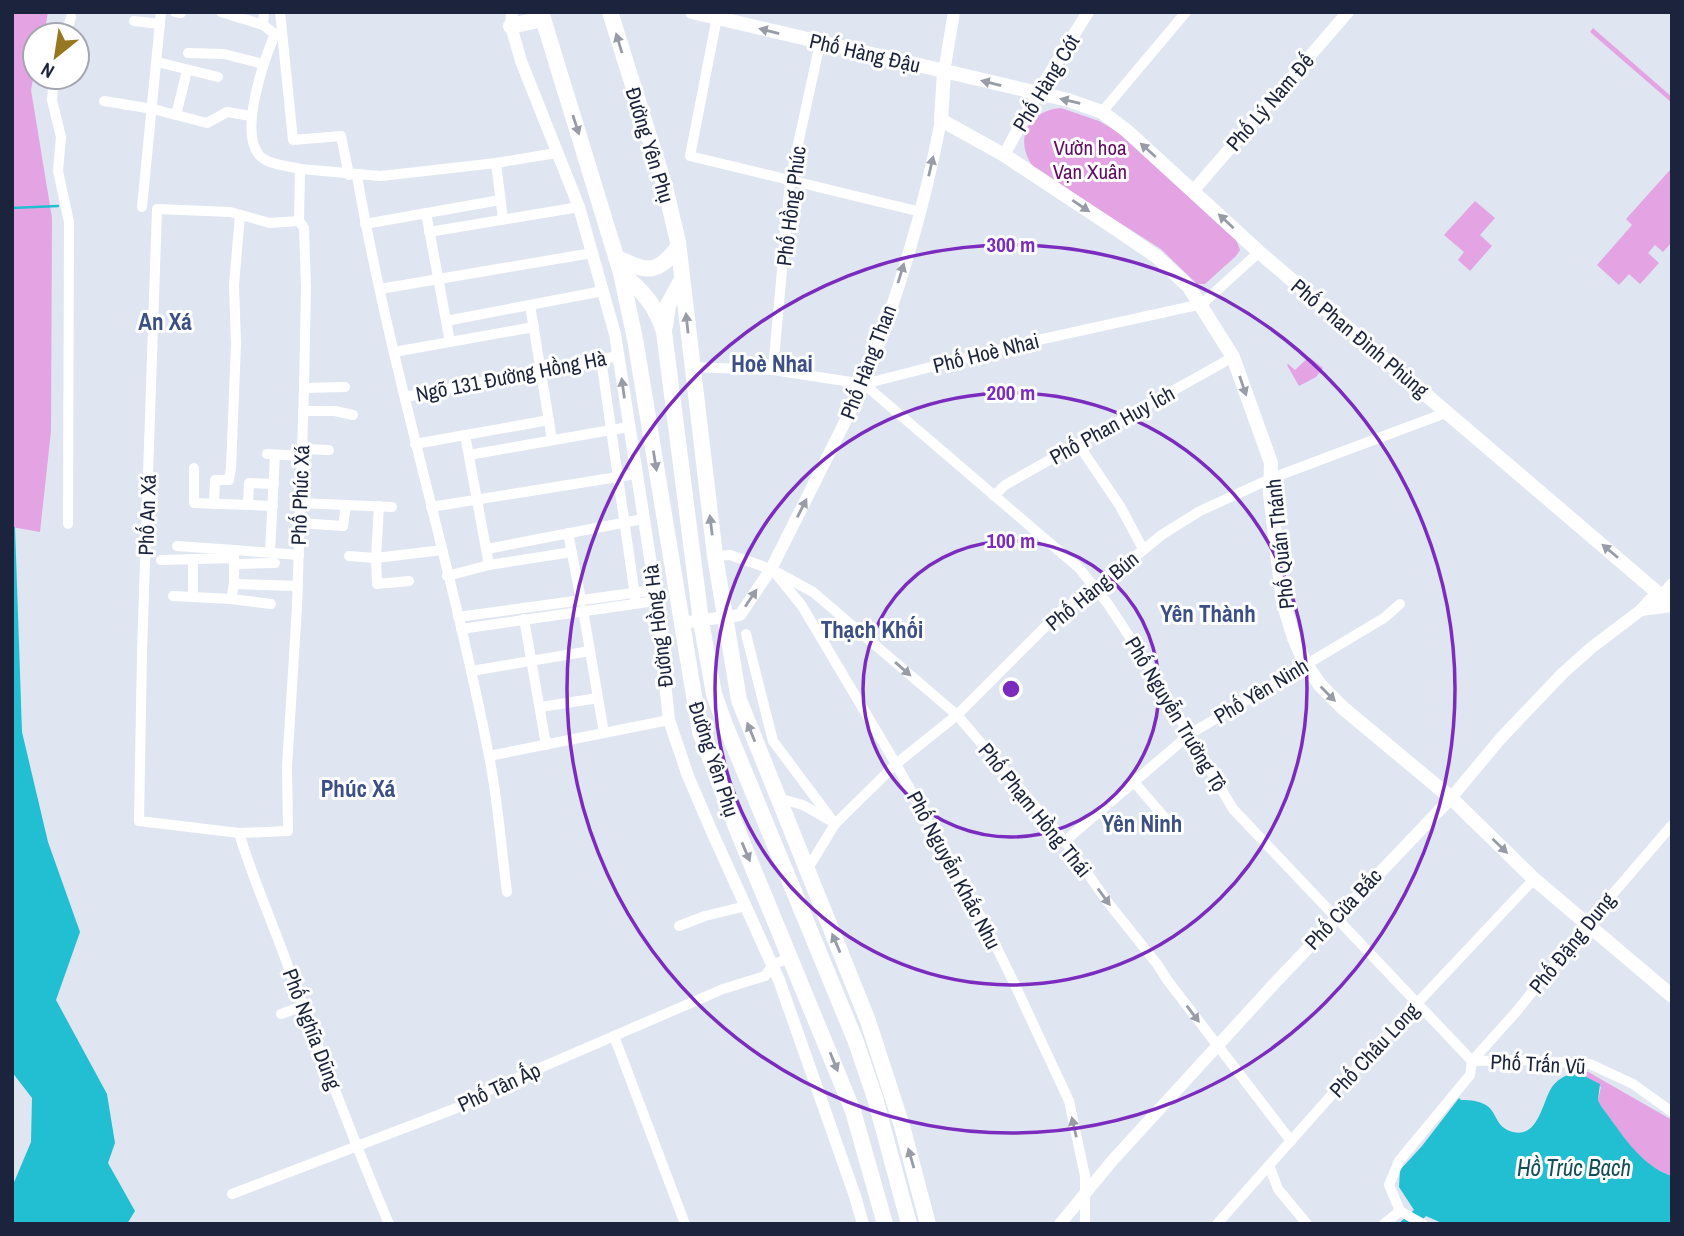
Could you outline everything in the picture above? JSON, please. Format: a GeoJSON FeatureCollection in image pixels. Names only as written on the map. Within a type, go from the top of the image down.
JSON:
{"type":"FeatureCollection","features":[{"type":"Feature","properties":{"kind":"main road","name":"Đường Yên Phụ"},"geometry":{"type":"LineString","coordinates":[[610,12],[665,187],[678,247],[715,556],[739,700],[885,1068],[928,1224]]}},
{"type":"Feature","properties":{"kind":"main road","name":"Phố Hàng Đậu"},"geometry":{"type":"LineString","coordinates":[[692,12],[718,15],[820,43],[1037,94]]}},
{"type":"Feature","properties":{"kind":"main road","name":"Đường Yên Phụ"},"geometry":{"type":"LineString","coordinates":[[541,15],[621,273],[635,339],[700,732],[856,1121],[885,1224]]}},
{"type":"Feature","properties":{"kind":"main road"},"geometry":{"type":"LineString","coordinates":[[512,19],[541,15]]}},
{"type":"Feature","properties":{"kind":"main road","name":"Phố Hàng Than"},"geometry":{"type":"LineString","coordinates":[[941,120],[944,72]]}},
{"type":"Feature","properties":{"kind":"main road","name":"Phố Phan Đình Phùng"},"geometry":{"type":"LineString","coordinates":[[1037,94],[1068,100],[1102,112],[1127,131],[1259,252],[1669,602]]}},
{"type":"Feature","properties":{"kind":"main road","name":"Phố Quán Thánh"},"geometry":{"type":"LineString","coordinates":[[941,120],[1004,155],[1157,257],[1189,287],[1233,357],[1271,463],[1270,494],[1283,602],[1305,663],[1320,685],[1343,708],[1451,798],[1534,879],[1672,996]]}},
{"type":"Feature","properties":{"kind":"main road"},"geometry":{"type":"LineString","coordinates":[[616,257],[640,268],[654,269],[667,263],[678,247]]}},
{"type":"Feature","properties":{"kind":"main road","name":"Đường Yên Phụ"},"geometry":{"type":"LineString","coordinates":[[621,273],[648,298],[660,317],[664,332],[701,621],[715,694],[724,722],[856,1042],[875,1098],[909,1224]]}},
{"type":"Feature","properties":{"kind":"main road","name":"Đường Yên Phụ"},"geometry":{"type":"LineString","coordinates":[[664,332],[668,305],[682,279]]}},
{"type":"Feature","properties":{"kind":"street"},"geometry":{"type":"LineString","coordinates":[[142,207],[161,12]]}},
{"type":"Feature","properties":{"kind":"street"},"geometry":{"type":"LineString","coordinates":[[221,12],[263,25],[275,34],[262,64],[251,116],[252,138],[259,155],[270,162],[300,169],[381,176],[556,153]]}},
{"type":"Feature","properties":{"kind":"street"},"geometry":{"type":"LineString","coordinates":[[263,25],[264,12]]}},
{"type":"Feature","properties":{"kind":"street"},"geometry":{"type":"LineString","coordinates":[[280,12],[293,140],[341,136],[353,175],[471,671],[489,757],[507,892]]}},
{"type":"Feature","properties":{"kind":"street"},"geometry":{"type":"LineString","coordinates":[[944,72],[954,12]]}},
{"type":"Feature","properties":{"kind":"street","name":"Phố Hàng Cót"},"geometry":{"type":"LineString","coordinates":[[1004,155],[1037,94],[1088,12]]}},
{"type":"Feature","properties":{"kind":"street"},"geometry":{"type":"LineString","coordinates":[[1102,112],[1186,12]]}},
{"type":"Feature","properties":{"kind":"street","name":"Phố Lý Nam Đế"},"geometry":{"type":"LineString","coordinates":[[1193,191],[1348,12]]}},
{"type":"Feature","properties":{"kind":"street"},"geometry":{"type":"LineString","coordinates":[[718,15],[690,156],[921,212]]}},
{"type":"Feature","properties":{"kind":"street"},"geometry":{"type":"LineString","coordinates":[[70,21],[71,17]]}},
{"type":"Feature","properties":{"kind":"street","name":"Đường Hồng Hà"},"geometry":{"type":"LineString","coordinates":[[512,19],[521,61],[579,207],[615,334],[655,596],[669,720],[693,787],[746,906],[769,971],[779,980],[863,1224]]}},
{"type":"Feature","properties":{"kind":"street"},"geometry":{"type":"LineString","coordinates":[[134,21],[160,24]]}},
{"type":"Feature","properties":{"kind":"street","name":"Phố Hồng Phúc"},"geometry":{"type":"LineString","coordinates":[[773,370],[790,180],[820,43]]}},
{"type":"Feature","properties":{"kind":"street"},"geometry":{"type":"LineString","coordinates":[[188,53],[223,54],[262,64]]}},
{"type":"Feature","properties":{"kind":"street"},"geometry":{"type":"LineString","coordinates":[[157,62],[218,77]]}},
{"type":"Feature","properties":{"kind":"street"},"geometry":{"type":"LineString","coordinates":[[176,115],[187,71]]}},
{"type":"Feature","properties":{"kind":"street"},"geometry":{"type":"LineString","coordinates":[[53,91],[52,100],[61,137],[58,171],[69,222],[68,524]]}},
{"type":"Feature","properties":{"kind":"street"},"geometry":{"type":"LineString","coordinates":[[104,101],[153,109],[207,123],[227,112],[251,116]]}},
{"type":"Feature","properties":{"kind":"street","name":"Phố Hàng Than"},"geometry":{"type":"LineString","coordinates":[[681,623],[740,615],[771,569],[864,384],[921,212],[941,120]]}},
{"type":"Feature","properties":{"kind":"street"},"geometry":{"type":"LineString","coordinates":[[496,163],[503,219]]}},
{"type":"Feature","properties":{"kind":"street","name":"Phố Phúc Xá"},"geometry":{"type":"LineString","coordinates":[[239,833],[288,831],[287,767],[298,586],[306,286],[304,228],[299,221],[300,169]]}},
{"type":"Feature","properties":{"kind":"street"},"geometry":{"type":"LineString","coordinates":[[365,224],[500,200]]}},
{"type":"Feature","properties":{"kind":"street"},"geometry":{"type":"LineString","coordinates":[[429,232],[579,207]]}},
{"type":"Feature","properties":{"kind":"street","name":"Phố An Xá"},"geometry":{"type":"LineString","coordinates":[[239,833],[139,821],[157,209],[230,212],[240,215]]}},
{"type":"Feature","properties":{"kind":"street"},"geometry":{"type":"LineString","coordinates":[[426,213],[450,342]]}},
{"type":"Feature","properties":{"kind":"street"},"geometry":{"type":"LineString","coordinates":[[214,504],[215,480],[229,480],[231,468],[236,344],[234,285],[240,215],[270,223],[299,221]]}},
{"type":"Feature","properties":{"kind":"street","name":"Phố Hoè Nhai"},"geometry":{"type":"LineString","coordinates":[[691,367],[773,370],[864,384],[1029,342],[1202,304],[1259,252]]}},
{"type":"Feature","properties":{"kind":"street"},"geometry":{"type":"LineString","coordinates":[[380,289],[592,253]]}},
{"type":"Feature","properties":{"kind":"street"},"geometry":{"type":"LineString","coordinates":[[446,321],[603,291]]}},
{"type":"Feature","properties":{"kind":"street"},"geometry":{"type":"LineString","coordinates":[[530,305],[552,440]]}},
{"type":"Feature","properties":{"kind":"street"},"geometry":{"type":"LineString","coordinates":[[394,352],[534,327]]}},
{"type":"Feature","properties":{"kind":"street","name":"Ngõ 131 Đường Hồng Hà"},"geometry":{"type":"LineString","coordinates":[[405,397],[618,356]]}},
{"type":"Feature","properties":{"kind":"street","name":"Phố Phan Huy Ích"},"geometry":{"type":"LineString","coordinates":[[994,496],[1005,485],[1233,357]]}},
{"type":"Feature","properties":{"kind":"street","name":"Đường Hồng Hà"},"geometry":{"type":"LineString","coordinates":[[601,359],[635,598]]}},
{"type":"Feature","properties":{"kind":"street","name":"Phố Nguyễn Trường Tộ"},"geometry":{"type":"LineString","coordinates":[[864,384],[1079,568],[1096,588],[1190,734],[1233,810],[1419,1002],[1472,1061]]}},
{"type":"Feature","properties":{"kind":"street"},"geometry":{"type":"LineString","coordinates":[[304,387],[345,387]]}},
{"type":"Feature","properties":{"kind":"street"},"geometry":{"type":"LineString","coordinates":[[303,411],[335,411],[353,415]]}},
{"type":"Feature","properties":{"kind":"street","name":"Phố Hàng Bún"},"geometry":{"type":"LineString","coordinates":[[807,870],[835,824],[896,764],[957,715],[1065,607],[1096,588],[1163,534],[1200,511],[1272,478],[1448,412]]}},
{"type":"Feature","properties":{"kind":"street"},"geometry":{"type":"LineString","coordinates":[[415,444],[549,420]]}},
{"type":"Feature","properties":{"kind":"street"},"geometry":{"type":"LineString","coordinates":[[469,454],[628,427]]}},
{"type":"Feature","properties":{"kind":"street"},"geometry":{"type":"LineString","coordinates":[[465,435],[479,499],[489,565]]}},
{"type":"Feature","properties":{"kind":"street"},"geometry":{"type":"LineString","coordinates":[[1078,444],[1120,506],[1143,549]]}},
{"type":"Feature","properties":{"kind":"street"},"geometry":{"type":"LineString","coordinates":[[272,557],[274,484],[271,454],[329,450]]}},
{"type":"Feature","properties":{"kind":"street"},"geometry":{"type":"LineString","coordinates":[[194,468],[194,503],[273,506]]}},
{"type":"Feature","properties":{"kind":"street"},"geometry":{"type":"LineString","coordinates":[[431,507],[636,474]]}},
{"type":"Feature","properties":{"kind":"street"},"geometry":{"type":"LineString","coordinates":[[248,505],[249,483],[274,484]]}},
{"type":"Feature","properties":{"kind":"street"},"geometry":{"type":"LineString","coordinates":[[299,503],[392,507]]}},
{"type":"Feature","properties":{"kind":"street"},"geometry":{"type":"LineString","coordinates":[[299,523],[343,526],[346,505]]}},
{"type":"Feature","properties":{"kind":"street"},"geometry":{"type":"LineString","coordinates":[[379,506],[377,584],[409,581]]}},
{"type":"Feature","properties":{"kind":"street"},"geometry":{"type":"LineString","coordinates":[[486,549],[643,519]]}},
{"type":"Feature","properties":{"kind":"street"},"geometry":{"type":"LineString","coordinates":[[568,533],[604,733]]}},
{"type":"Feature","properties":{"kind":"street"},"geometry":{"type":"LineString","coordinates":[[177,546],[234,557]]}},
{"type":"Feature","properties":{"kind":"street"},"geometry":{"type":"LineString","coordinates":[[349,556],[376,558],[442,550]]}},
{"type":"Feature","properties":{"kind":"street"},"geometry":{"type":"LineString","coordinates":[[447,576],[489,565],[572,552]]}},
{"type":"Feature","properties":{"kind":"street"},"geometry":{"type":"LineString","coordinates":[[161,560],[299,555]]}},
{"type":"Feature","properties":{"kind":"street","name":"Phố Phạm Hồng Thái"},"geometry":{"type":"LineString","coordinates":[[715,556],[732,556],[771,569],[813,592],[957,715],[1065,841],[1106,900],[1291,1141]]}},
{"type":"Feature","properties":{"kind":"street"},"geometry":{"type":"LineString","coordinates":[[230,600],[234,584],[234,557]]}},
{"type":"Feature","properties":{"kind":"street"},"geometry":{"type":"LineString","coordinates":[[193,559],[193,597]]}},
{"type":"Feature","properties":{"kind":"street","name":"Phố Nguyễn Khắc Nhu"},"geometry":{"type":"LineString","coordinates":[[771,569],[802,606],[896,764],[988,930],[1069,1101],[1085,1176],[1085,1224]]}},
{"type":"Feature","properties":{"kind":"street"},"geometry":{"type":"LineString","coordinates":[[234,584],[298,586]]}},
{"type":"Feature","properties":{"kind":"street","name":"Phố Cửa Bắc"},"geometry":{"type":"LineString","coordinates":[[1060,1224],[1112,1161],[1273,984],[1451,798],[1501,738],[1563,673],[1651,599],[1669,602],[1672,584]]}},
{"type":"Feature","properties":{"kind":"street"},"geometry":{"type":"LineString","coordinates":[[802,606],[805,596],[813,592]]}},
{"type":"Feature","properties":{"kind":"street"},"geometry":{"type":"LineString","coordinates":[[173,596],[271,604]]}},
{"type":"Feature","properties":{"kind":"street"},"geometry":{"type":"LineString","coordinates":[[458,617],[655,596]]}},
{"type":"Feature","properties":{"kind":"street","name":"Phố Yên Ninh"},"geometry":{"type":"LineString","coordinates":[[1065,841],[1190,734],[1384,618],[1401,604]]}},
{"type":"Feature","properties":{"kind":"street"},"geometry":{"type":"LineString","coordinates":[[461,629],[524,619],[582,605]]}},
{"type":"Feature","properties":{"kind":"street"},"geometry":{"type":"LineString","coordinates":[[524,619],[546,745]]}},
{"type":"Feature","properties":{"kind":"street"},"geometry":{"type":"LineString","coordinates":[[746,634],[773,741],[835,824]]}},
{"type":"Feature","properties":{"kind":"street"},"geometry":{"type":"LineString","coordinates":[[471,671],[590,651]]}},
{"type":"Feature","properties":{"kind":"street"},"geometry":{"type":"LineString","coordinates":[[541,707],[598,698]]}},
{"type":"Feature","properties":{"kind":"street"},"geometry":{"type":"LineString","coordinates":[[489,757],[669,720]]}},
{"type":"Feature","properties":{"kind":"street"},"geometry":{"type":"LineString","coordinates":[[1134,782],[1171,825]]}},
{"type":"Feature","properties":{"kind":"street"},"geometry":{"type":"LineString","coordinates":[[778,798],[811,808],[835,824]]}},
{"type":"Feature","properties":{"kind":"street","name":"Phố Đặng Dung"},"geometry":{"type":"LineString","coordinates":[[1472,1061],[1672,825]]}},
{"type":"Feature","properties":{"kind":"street","name":"Phố Nghĩa Dũng"},"geometry":{"type":"LineString","coordinates":[[239,833],[253,877],[356,1146],[389,1224]]}},
{"type":"Feature","properties":{"kind":"street","name":"Phố Châu Long"},"geometry":{"type":"LineString","coordinates":[[1217,1224],[1534,879]]}},
{"type":"Feature","properties":{"kind":"street"},"geometry":{"type":"LineString","coordinates":[[679,926],[705,916],[746,906]]}},
{"type":"Feature","properties":{"kind":"street","name":"Phố Tân Ấp"},"geometry":{"type":"LineString","coordinates":[[232,1194],[467,1104],[475,1096],[769,971],[790,957]]}},
{"type":"Feature","properties":{"kind":"street"},"geometry":{"type":"LineString","coordinates":[[779,980],[797,973]]}},
{"type":"Feature","properties":{"kind":"street"},"geometry":{"type":"LineString","coordinates":[[281,1014],[303,1006]]}},
{"type":"Feature","properties":{"kind":"street"},"geometry":{"type":"LineString","coordinates":[[614,1036],[685,1224]]}},
{"type":"Feature","properties":{"kind":"street","name":"Phố Trấn Vũ"},"geometry":{"type":"LineString","coordinates":[[1400,1210],[1389,1185],[1399,1161],[1470,1076],[1472,1061],[1521,1060],[1590,1064],[1633,1084],[1672,1112]]}},
{"type":"Feature","properties":{"kind":"street"},"geometry":{"type":"LineString","coordinates":[[1269,1165],[1278,1189],[1307,1224]]}},
{"type":"Feature","properties":{"kind":"street"},"geometry":{"type":"LineString","coordinates":[[1384,1224],[1400,1210],[1422,1224]]}},
{"type":"Feature","properties":{"kind":"green space"},"geometry":{"type":"Polygon","coordinates":[[[12,12],[48,12],[46,21],[21,21],[21,91],[31,91],[52,218],[51,431],[40,532],[12,527],[12,12]]]}},
{"type":"Feature","properties":{"kind":"green space"},"geometry":{"type":"Polygon","coordinates":[[[1593,28],[1672,97],[1672,103],[1590,32],[1593,28]]]}},
{"type":"Feature","properties":{"kind":"green space","name":"Vườn hoa Vạn Xuân"},"geometry":{"type":"Polygon","coordinates":[[[1061,108],[1099,121],[1118,132],[1235,237],[1240,250],[1236,256],[1205,284],[1197,284],[1161,249],[1035,169],[1025,148],[1027,129],[1039,115],[1061,108]]]}},
{"type":"Feature","properties":{"kind":"green space"},"geometry":{"type":"Polygon","coordinates":[[[1670,170],[1672,242],[1663,252],[1655,245],[1648,253],[1659,263],[1640,284],[1629,274],[1619,285],[1597,265],[1632,225],[1626,219],[1670,170]]]}},
{"type":"Feature","properties":{"kind":"green space"},"geometry":{"type":"Polygon","coordinates":[[[1475,201],[1495,218],[1480,235],[1492,246],[1470,271],[1458,260],[1464,252],[1444,235],[1475,201]]]}},
{"type":"Feature","properties":{"kind":"green space"},"geometry":{"type":"Polygon","coordinates":[[[1309,357],[1323,368],[1316,377],[1299,386],[1287,365],[1295,370],[1309,357]]]}},
{"type":"Feature","properties":{"kind":"green space"},"geometry":{"type":"Polygon","coordinates":[[[1583,1069],[1672,1120],[1672,1176],[1650,1164],[1632,1147],[1601,1106],[1598,1100],[1601,1087],[1580,1074],[1583,1069]]]}},
{"type":"Feature","properties":{"kind":"water"},"geometry":{"type":"Polygon","coordinates":[[[12,527],[15,527],[22,732],[48,842],[80,932],[56,1000],[107,1094],[115,1143],[108,1163],[135,1211],[127,1224],[12,1224],[12,1187],[31,1142],[32,1098],[12,1072],[12,527]]]}},
{"type":"Feature","properties":{"kind":"water","name":"Hồ Trúc Bạch"},"geometry":{"type":"Polygon","coordinates":[[[1570,1074],[1580,1074],[1600,1084],[1598,1100],[1624,1137],[1640,1156],[1660,1171],[1672,1176],[1672,1224],[1444,1224],[1426,1216],[1418,1224],[1398,1224],[1414,1210],[1399,1187],[1400,1170],[1459,1098],[1484,1104],[1505,1129],[1522,1132],[1529,1130],[1534,1124],[1554,1085],[1570,1074]]]}},
{"type":"Feature","properties":{"kind":"waterway"},"geometry":{"type":"LineString","coordinates":[[12,208],[58,206]]}},
{"type":"Feature","properties":{"kind":"district","name":"An Xá"},"geometry":{"type":"Point","coordinates":[165,321]}},
{"type":"Feature","properties":{"kind":"district","name":"Hoè Nhai"},"geometry":{"type":"Point","coordinates":[772,363]}},
{"type":"Feature","properties":{"kind":"district","name":"Yên Thành"},"geometry":{"type":"Point","coordinates":[1208,613]}},
{"type":"Feature","properties":{"kind":"district","name":"Thạch Khối"},"geometry":{"type":"Point","coordinates":[872,629]}},
{"type":"Feature","properties":{"kind":"district","name":"Phúc Xá"},"geometry":{"type":"Point","coordinates":[358,788]}},
{"type":"Feature","properties":{"kind":"district","name":"Yên Ninh"},"geometry":{"type":"Point","coordinates":[1142,823]}}]}
